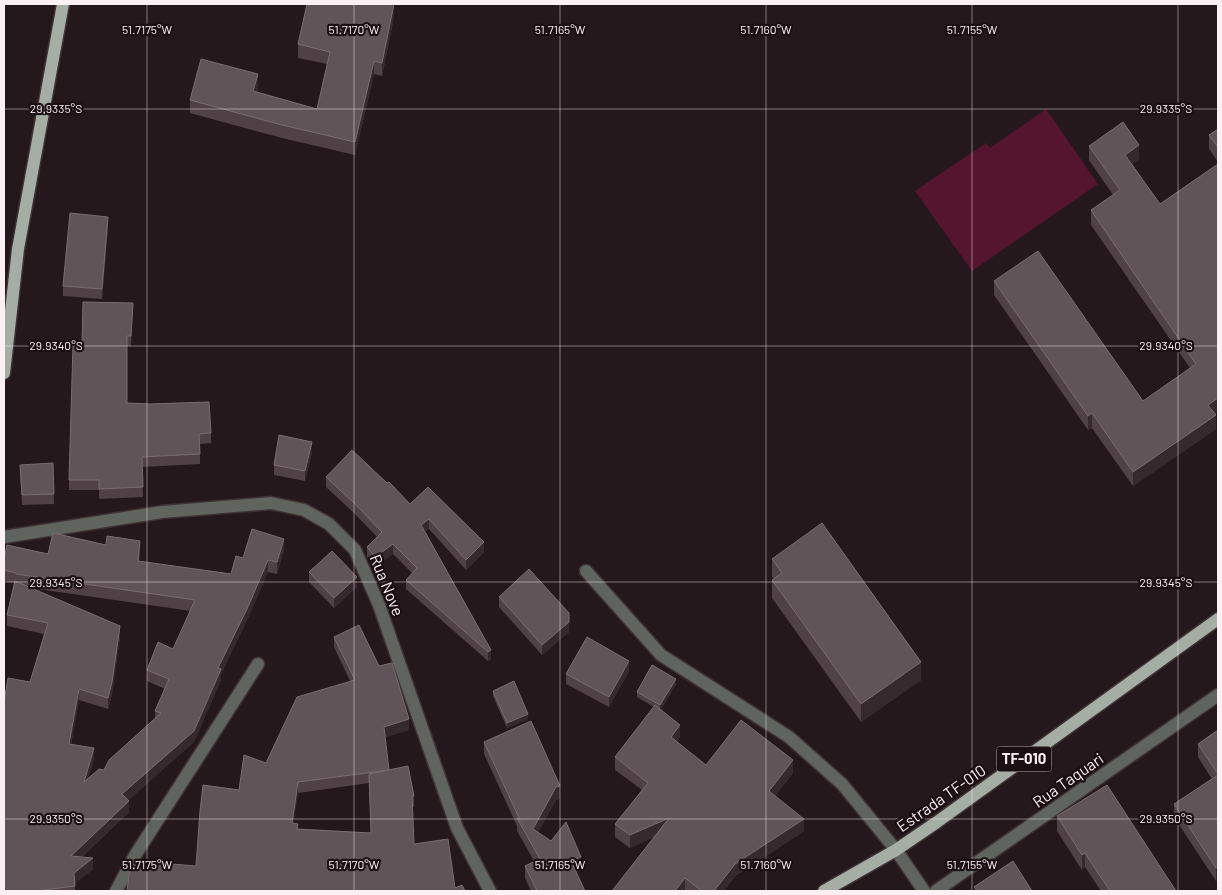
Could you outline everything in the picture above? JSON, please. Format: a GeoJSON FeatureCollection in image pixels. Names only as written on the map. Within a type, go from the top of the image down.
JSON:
{"type":"FeatureCollection","features":[{"type":"Feature","properties":{"kind":"main road"},"geometry":{"type":"LineString","coordinates":[[4,373],[18,249],[63,4]]}},
{"type":"Feature","properties":{"kind":"main road","name":"Estrada TF-010"},"geometry":{"type":"LineString","coordinates":[[824,891],[896,850],[937,822],[1218,620]]}},
{"type":"Feature","properties":{"kind":"street","name":"Rua Nove"},"geometry":{"type":"LineString","coordinates":[[4,537],[162,512],[271,503],[304,510],[329,524],[355,550],[379,605],[458,828],[490,891]]}},
{"type":"Feature","properties":{"kind":"street"},"geometry":{"type":"LineString","coordinates":[[586,571],[661,655],[789,737],[842,784],[896,850],[924,891]]}},
{"type":"Feature","properties":{"kind":"street"},"geometry":{"type":"LineString","coordinates":[[116,891],[134,857],[258,664]]}},
{"type":"Feature","properties":{"kind":"street","name":"Rua Taquari"},"geometry":{"type":"LineString","coordinates":[[936,891],[1218,695]]}},
{"type":"Feature","properties":{"kind":"shaded area"},"geometry":{"type":"Polygon","coordinates":[[[1046,109],[1098,184],[972,271],[915,191],[986,143],[990,148],[1046,109]]]}},
{"type":"Feature","properties":{"kind":"building"},"geometry":{"type":"Polygon","coordinates":[[[307,4],[394,4],[382,63],[374,61],[355,142],[282,125],[190,100],[201,59],[258,74],[253,91],[317,109],[330,52],[298,44],[307,4]]]}},
{"type":"Feature","properties":{"kind":"building"},"geometry":{"type":"Polygon","coordinates":[[[1123,122],[1139,145],[1125,155],[1160,204],[1218,164],[1218,398],[1208,405],[1216,415],[1133,472],[1092,413],[1088,416],[994,281],[1038,251],[1143,401],[1196,364],[1091,210],[1120,190],[1089,146],[1123,122]]]}},
{"type":"Feature","properties":{"kind":"building"},"geometry":{"type":"Polygon","coordinates":[[[1218,129],[1218,147],[1209,135],[1218,129]]]}},
{"type":"Feature","properties":{"kind":"building"},"geometry":{"type":"Polygon","coordinates":[[[70,213],[108,217],[102,289],[63,286],[70,213]]]}},
{"type":"Feature","properties":{"kind":"building"},"geometry":{"type":"Polygon","coordinates":[[[83,302],[133,303],[131,336],[127,336],[127,403],[209,402],[211,433],[199,434],[200,454],[142,457],[143,487],[99,489],[99,480],[69,480],[73,345],[82,345],[83,302]]]}},
{"type":"Feature","properties":{"kind":"building"},"geometry":{"type":"Polygon","coordinates":[[[279,435],[312,442],[305,471],[274,465],[279,435]]]}},
{"type":"Feature","properties":{"kind":"building"},"geometry":{"type":"Polygon","coordinates":[[[352,450],[387,483],[389,482],[410,504],[428,487],[484,542],[466,560],[429,519],[421,525],[491,650],[488,652],[406,580],[417,568],[393,544],[375,557],[367,547],[382,532],[326,477],[352,450]]]}},
{"type":"Feature","properties":{"kind":"building"},"geometry":{"type":"Polygon","coordinates":[[[53,463],[54,494],[22,495],[20,465],[53,463]]]}},
{"type":"Feature","properties":{"kind":"building"},"geometry":{"type":"Polygon","coordinates":[[[822,523],[921,662],[861,704],[772,580],[782,573],[772,559],[822,523]]]}},
{"type":"Feature","properties":{"kind":"building"},"geometry":{"type":"Polygon","coordinates":[[[252,529],[284,539],[277,562],[268,560],[248,607],[218,668],[221,669],[194,731],[122,794],[129,801],[71,856],[93,858],[74,873],[75,886],[36,891],[4,891],[4,702],[8,678],[30,682],[48,623],[7,615],[15,581],[120,626],[108,698],[79,689],[69,744],[94,748],[84,782],[99,769],[104,770],[109,760],[161,713],[155,711],[169,679],[147,670],[158,642],[173,649],[195,600],[16,574],[4,570],[7,545],[48,554],[53,533],[106,545],[107,536],[140,541],[138,561],[231,574],[236,556],[243,558],[252,529]]]}},
{"type":"Feature","properties":{"kind":"building"},"geometry":{"type":"Polygon","coordinates":[[[332,551],[357,577],[334,598],[309,572],[332,551]]]}},
{"type":"Feature","properties":{"kind":"building"},"geometry":{"type":"Polygon","coordinates":[[[529,569],[569,613],[569,622],[542,645],[499,597],[529,569]]]}},
{"type":"Feature","properties":{"kind":"building"},"geometry":{"type":"Polygon","coordinates":[[[359,625],[379,666],[392,663],[409,719],[384,727],[389,770],[408,766],[414,796],[412,796],[414,844],[448,839],[455,888],[462,885],[465,891],[127,891],[129,874],[135,861],[196,866],[203,785],[239,790],[244,755],[266,763],[297,697],[355,680],[334,637],[359,625]],[[388,770],[298,782],[292,823],[298,824],[297,829],[371,833],[369,774],[388,770]]]}},
{"type":"Feature","properties":{"kind":"building"},"geometry":{"type":"Polygon","coordinates":[[[587,637],[629,661],[609,697],[566,674],[587,637]]]}},
{"type":"Feature","properties":{"kind":"building"},"geometry":{"type":"Polygon","coordinates":[[[652,665],[676,679],[660,705],[637,692],[652,665]]]}},
{"type":"Feature","properties":{"kind":"building"},"geometry":{"type":"Polygon","coordinates":[[[514,681],[528,714],[507,723],[493,691],[514,681]]]}},
{"type":"Feature","properties":{"kind":"building"},"geometry":{"type":"Polygon","coordinates":[[[655,705],[680,725],[671,737],[706,765],[741,720],[793,760],[769,791],[804,819],[735,864],[714,891],[702,891],[685,878],[675,891],[612,891],[669,818],[630,835],[615,824],[648,783],[615,757],[655,705]]]}},
{"type":"Feature","properties":{"kind":"building"},"geometry":{"type":"Polygon","coordinates":[[[531,721],[560,786],[556,787],[533,829],[551,841],[566,822],[581,857],[571,861],[585,891],[537,891],[525,866],[540,859],[517,818],[520,820],[484,742],[531,721]]]}},
{"type":"Feature","properties":{"kind":"building"},"geometry":{"type":"Polygon","coordinates":[[[1218,730],[1218,774],[1198,744],[1218,730]]]}},
{"type":"Feature","properties":{"kind":"building"},"geometry":{"type":"Polygon","coordinates":[[[1218,775],[1218,867],[1216,868],[1174,804],[1218,775]]]}},
{"type":"Feature","properties":{"kind":"building"},"geometry":{"type":"Polygon","coordinates":[[[1107,785],[1176,891],[1110,891],[1085,853],[1082,855],[1057,816],[1107,785]]]}},
{"type":"Feature","properties":{"kind":"building"},"geometry":{"type":"Polygon","coordinates":[[[1013,861],[1032,891],[977,891],[974,887],[1013,861]]]}}]}
